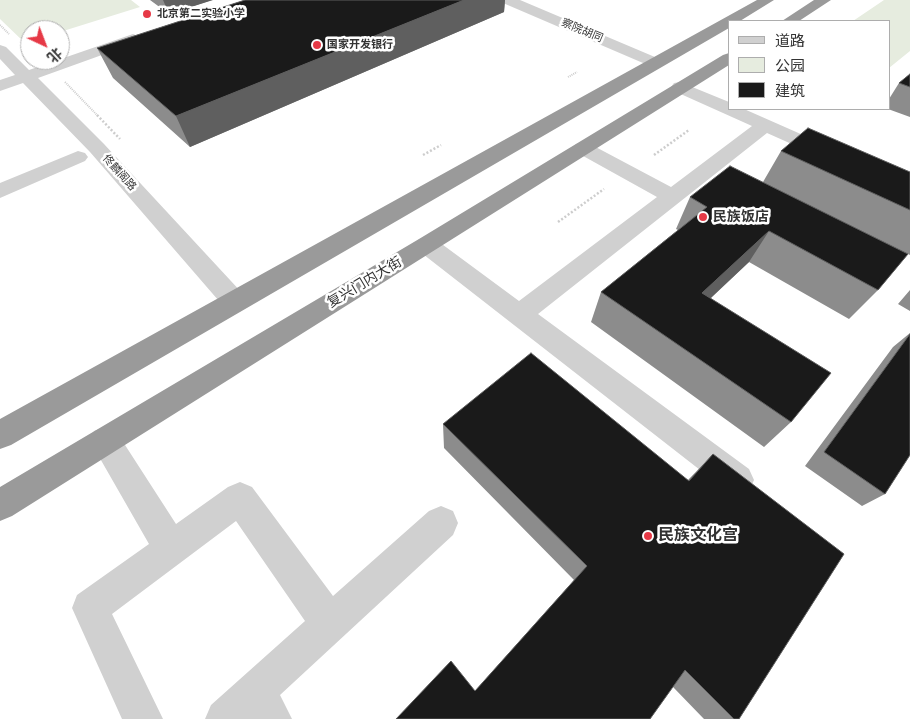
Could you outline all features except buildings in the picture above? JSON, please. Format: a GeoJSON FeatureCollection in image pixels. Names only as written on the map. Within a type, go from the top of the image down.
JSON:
{"type":"FeatureCollection","features":[{"type":"Feature","properties":{"kind":"highway"},"geometry":{"type":"LineString","coordinates":[[732,20],[767,0]]}},
{"type":"Feature","properties":{"kind":"highway"},"geometry":{"type":"LineString","coordinates":[[791,20],[824,0]]}},
{"type":"Feature","properties":{"kind":"highway"},"geometry":{"type":"LineString","coordinates":[[0,435],[728,23]]}},
{"type":"Feature","properties":{"kind":"highway","name":"复兴门内大街"},"geometry":{"type":"LineString","coordinates":[[0,505],[427,245],[728,59]]}},
{"type":"Feature","properties":{"kind":"street","name":"察院胡同"},"geometry":{"type":"LineString","coordinates":[[508,0],[656,63]]}},
{"type":"Feature","properties":{"kind":"street"},"geometry":{"type":"LineString","coordinates":[[0,86],[150,34]]}},
{"type":"Feature","properties":{"kind":"street","name":"佟麟阁路"},"geometry":{"type":"LineString","coordinates":[[0,50],[97,148],[234,301]]}},
{"type":"Feature","properties":{"kind":"street"},"geometry":{"type":"LineString","coordinates":[[680,88],[728,109]]}},
{"type":"Feature","properties":{"kind":"street"},"geometry":{"type":"LineString","coordinates":[[731,110],[847,161]]}},
{"type":"Feature","properties":{"kind":"street"},"geometry":{"type":"LineString","coordinates":[[520,314],[766,125]]}},
{"type":"Feature","properties":{"kind":"street"},"geometry":{"type":"LineString","coordinates":[[583,148],[674,197]]}},
{"type":"Feature","properties":{"kind":"street"},"geometry":{"type":"LineString","coordinates":[[0,191],[78,157]]}},
{"type":"Feature","properties":{"kind":"street"},"geometry":{"type":"LineString","coordinates":[[427,245],[761,497]]}},
{"type":"Feature","properties":{"kind":"street"},"geometry":{"type":"LineString","coordinates":[[106,441],[171,548]]}},
{"type":"Feature","properties":{"kind":"street"},"geometry":{"type":"LineString","coordinates":[[143,719],[90,608],[240,498],[330,624]]}},
{"type":"Feature","properties":{"kind":"street"},"geometry":{"type":"LineString","coordinates":[[225,719],[264,705],[330,624],[441,523]]}},
{"type":"Feature","properties":{"kind":"path"},"geometry":{"type":"LineString","coordinates":[[568,77],[577,72]]}},
{"type":"Feature","properties":{"kind":"path"},"geometry":{"type":"LineString","coordinates":[[61,79],[120,139]]}},
{"type":"Feature","properties":{"kind":"path"},"geometry":{"type":"LineString","coordinates":[[654,155],[690,130]]}},
{"type":"Feature","properties":{"kind":"path"},"geometry":{"type":"LineString","coordinates":[[423,155],[441,146]]}},
{"type":"Feature","properties":{"kind":"path"},"geometry":{"type":"LineString","coordinates":[[558,222],[604,190]]}},
{"type":"Feature","properties":{"kind":"green space"},"geometry":{"type":"Polygon","coordinates":[[[0,0],[131,0],[140,7],[70,29],[70,20],[20,20],[20,38],[0,19],[0,0]]]}},
{"type":"Feature","properties":{"kind":"green space"},"geometry":{"type":"Polygon","coordinates":[[[884,0],[910,0],[910,51],[890,67],[890,20],[854,20],[884,0]]]}},
{"type":"Feature","properties":{"kind":"place","name":"北京第二实验小学"},"geometry":{"type":"Point","coordinates":[147,14]}},
{"type":"Feature","properties":{"kind":"place","name":"国家开发银行"},"geometry":{"type":"Point","coordinates":[317,45]}},
{"type":"Feature","properties":{"kind":"place","name":"民族饭店"},"geometry":{"type":"Point","coordinates":[703,217]}},
{"type":"Feature","properties":{"kind":"place","name":"民族文化宫"},"geometry":{"type":"Point","coordinates":[648,536]}}]}
